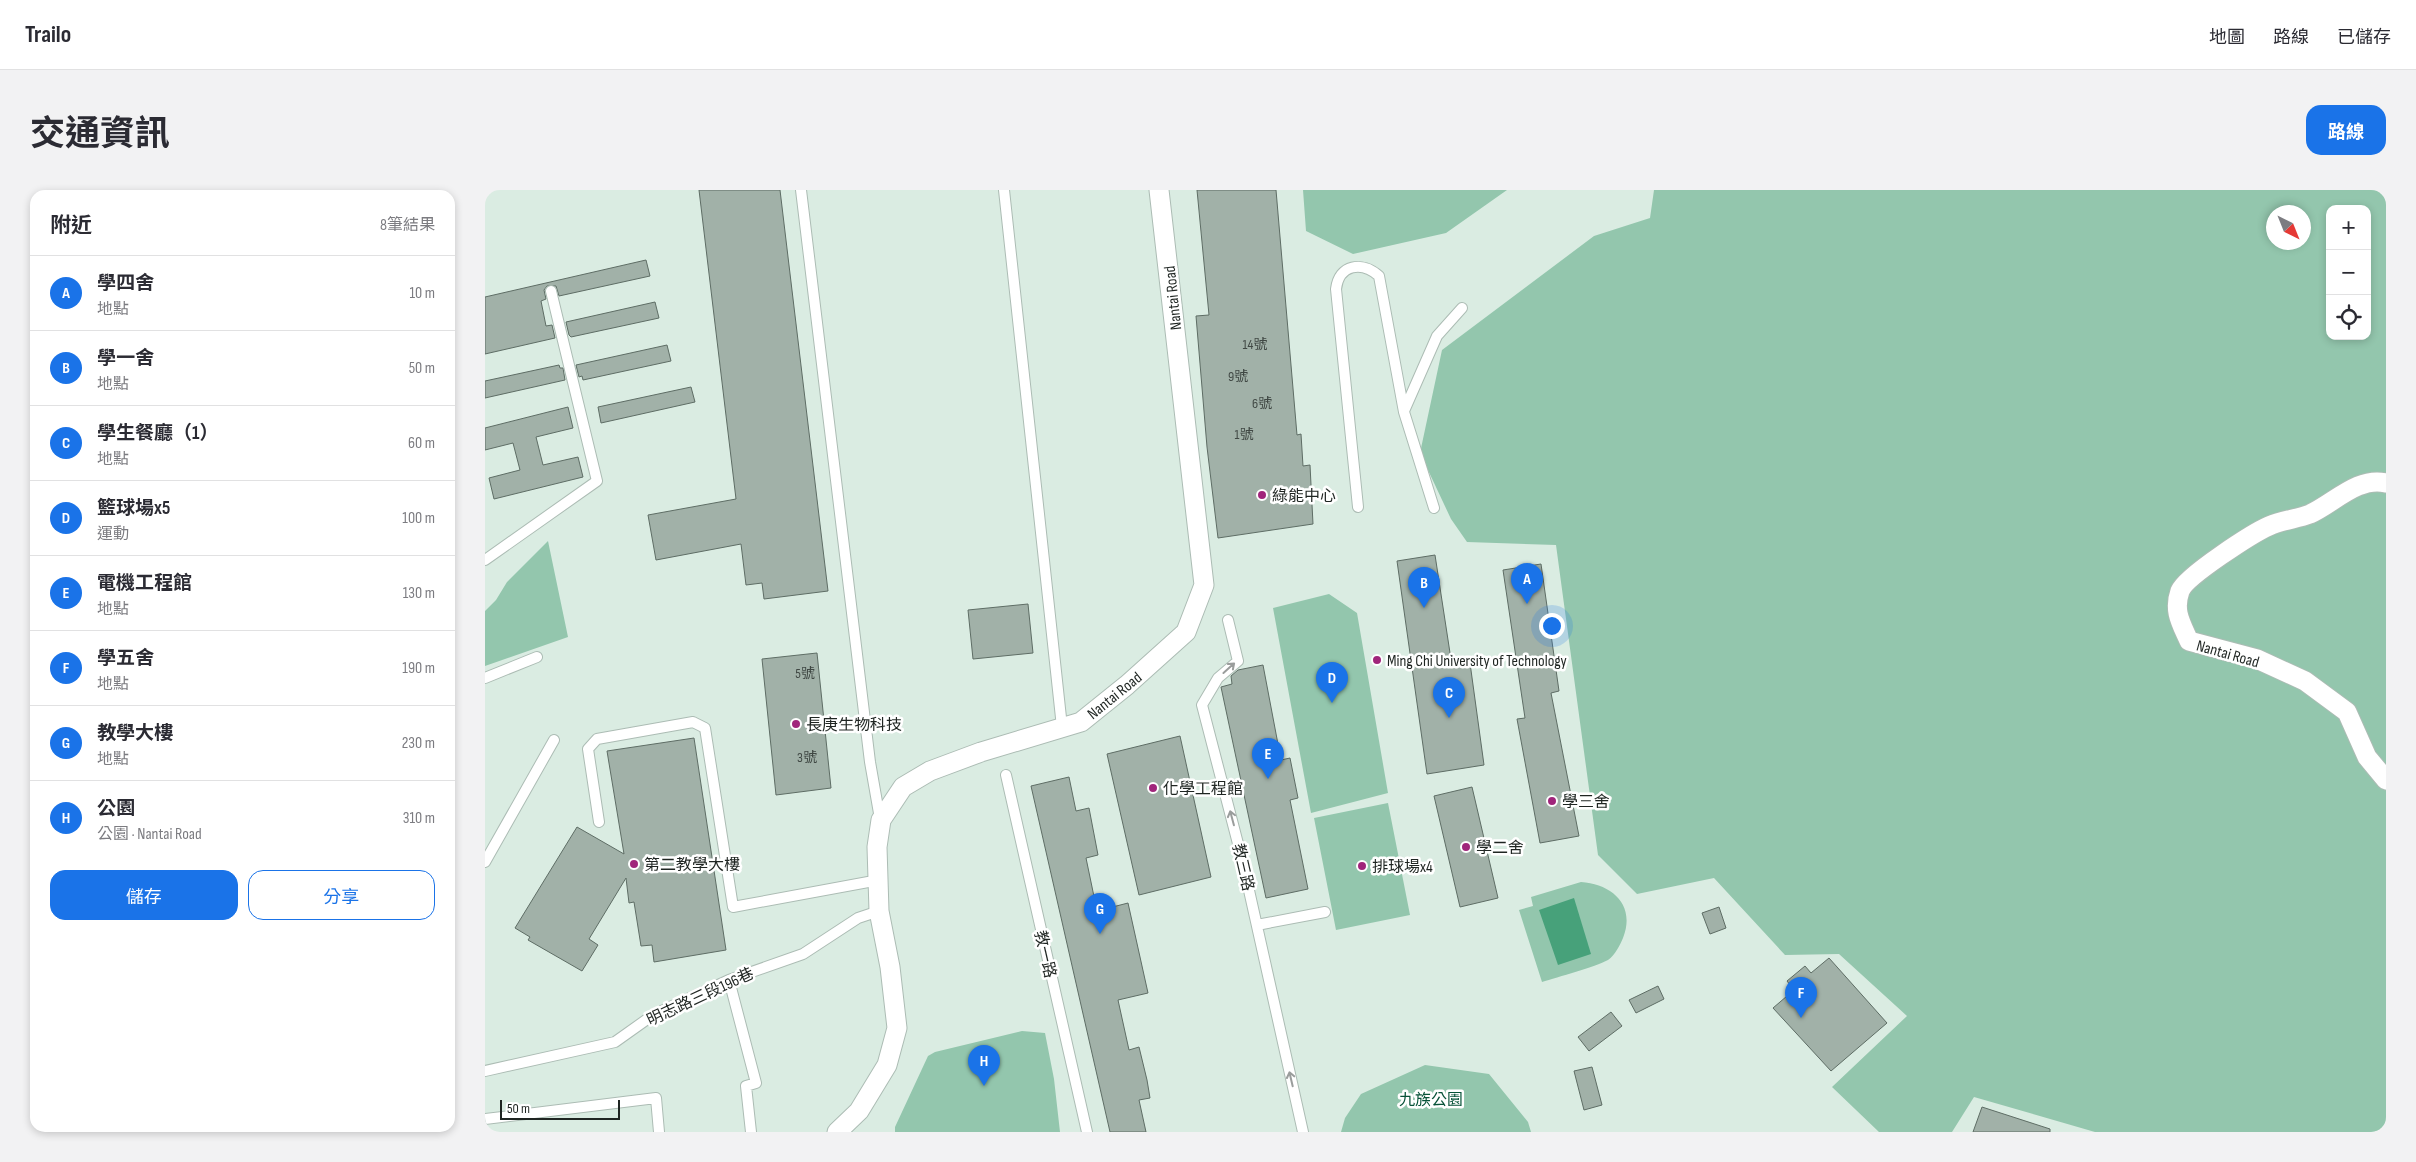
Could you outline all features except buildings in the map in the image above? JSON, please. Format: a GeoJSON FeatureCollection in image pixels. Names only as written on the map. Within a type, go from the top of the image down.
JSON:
{"type":"FeatureCollection","features":[{"type":"Feature","properties":{"kind":"street","name":"Nantai Road"},"geometry":{"type":"LineString","coordinates":[[837,1132],[859,1111],[887,1065],[897,1028],[890,968],[879,911],[877,847],[881,820],[903,787],[930,771],[981,752],[1081,722],[1127,685],[1186,632],[1204,586],[1159,190]]}},
{"type":"Feature","properties":{"kind":"street","name":"Nantai Road"},"geometry":{"type":"LineString","coordinates":[[2386,483],[2379,481],[2347,490],[2311,514],[2270,526],[2225,551],[2181,589],[2175,612],[2189,641],[2257,659],[2305,681],[2347,712],[2367,757],[2386,780]]}},
{"type":"Feature","properties":{"kind":"lane"},"geometry":{"type":"LineString","coordinates":[[801,190],[870,762],[881,820]]}},
{"type":"Feature","properties":{"kind":"lane"},"geometry":{"type":"LineString","coordinates":[[1004,190],[1063,727]]}},
{"type":"Feature","properties":{"kind":"lane"},"geometry":{"type":"LineString","coordinates":[[1358,506],[1336,289],[1337,280],[1344,270],[1359,267],[1370,268],[1379,276],[1404,412],[1434,508]]}},
{"type":"Feature","properties":{"kind":"lane"},"geometry":{"type":"LineString","coordinates":[[485,560],[597,481],[551,291]]}},
{"type":"Feature","properties":{"kind":"lane"},"geometry":{"type":"LineString","coordinates":[[1404,412],[1437,336],[1462,308]]}},
{"type":"Feature","properties":{"kind":"lane","name":"教三路"},"geometry":{"type":"LineString","coordinates":[[1228,620],[1238,660],[1218,678],[1203,705],[1243,859],[1302,1129]]}},
{"type":"Feature","properties":{"kind":"lane"},"geometry":{"type":"LineString","coordinates":[[485,678],[537,657]]}},
{"type":"Feature","properties":{"kind":"lane"},"geometry":{"type":"LineString","coordinates":[[599,822],[588,749],[597,739],[693,722],[705,728],[733,907],[879,880]]}},
{"type":"Feature","properties":{"kind":"lane"},"geometry":{"type":"LineString","coordinates":[[485,862],[554,740]]}},
{"type":"Feature","properties":{"kind":"lane","name":"教一路"},"geometry":{"type":"LineString","coordinates":[[1006,775],[1087,1132]]}},
{"type":"Feature","properties":{"kind":"lane","name":"明志路三段196巷"},"geometry":{"type":"LineString","coordinates":[[485,1071],[615,1042],[653,1015],[729,980],[803,954],[857,918],[879,911]]}},
{"type":"Feature","properties":{"kind":"lane"},"geometry":{"type":"LineString","coordinates":[[1257,926],[1325,912]]}},
{"type":"Feature","properties":{"kind":"lane"},"geometry":{"type":"LineString","coordinates":[[729,980],[757,1083],[746,1086],[751,1132]]}},
{"type":"Feature","properties":{"kind":"lane"},"geometry":{"type":"LineString","coordinates":[[485,1119],[656,1098],[659,1132]]}},
{"type":"Feature","properties":{"kind":"green space"},"geometry":{"type":"Polygon","coordinates":[[[1303,190],[1507,190],[1446,233],[1353,254],[1306,231],[1303,190]]]}},
{"type":"Feature","properties":{"kind":"green space"},"geometry":{"type":"Polygon","coordinates":[[[1654,190],[2386,190],[2386,1132],[2095,1132],[1974,1097],[1952,1132],[1879,1132],[1832,1087],[1907,1016],[1839,954],[1785,955],[1714,878],[1637,894],[1598,855],[1556,545],[1467,542],[1451,519],[1420,453],[1442,350],[1594,236],[1650,218],[1654,190]]]}},
{"type":"Feature","properties":{"kind":"green space"},"geometry":{"type":"Polygon","coordinates":[[[548,541],[568,637],[485,666],[485,611],[496,600],[507,582],[548,541]]]}},
{"type":"Feature","properties":{"kind":"green space"},"geometry":{"type":"Polygon","coordinates":[[[1329,594],[1357,613],[1388,793],[1311,813],[1273,608],[1329,594]]]}},
{"type":"Feature","properties":{"kind":"green space","name":"排球場x4"},"geometry":{"type":"Polygon","coordinates":[[[1388,803],[1410,915],[1336,930],[1314,818],[1388,803]]]}},
{"type":"Feature","properties":{"kind":"green space"},"geometry":{"type":"Polygon","coordinates":[[[1581,882],[1602,887],[1619,898],[1624,906],[1626,916],[1623,938],[1615,953],[1608,960],[1586,969],[1542,982],[1519,910],[1533,906],[1531,897],[1581,882]]]}},
{"type":"Feature","properties":{"kind":"green space"},"geometry":{"type":"Polygon","coordinates":[[[1022,1031],[1045,1033],[1054,1079],[1060,1132],[895,1132],[895,1127],[928,1056],[935,1052],[1022,1031]]]}},
{"type":"Feature","properties":{"kind":"green space","name":"九族公園"},"geometry":{"type":"Polygon","coordinates":[[[1425,1065],[1489,1074],[1528,1122],[1531,1132],[1341,1132],[1345,1118],[1361,1094],[1425,1065]]]}},
{"type":"Feature","properties":{"kind":"shaded area"},"geometry":{"type":"Polygon","coordinates":[[[1574,898],[1591,954],[1558,965],[1539,910],[1574,898]]]}},
{"type":"Feature","properties":{"kind":"place","name":"綠能中心"},"geometry":{"type":"Point","coordinates":[1262,495]}},
{"type":"Feature","properties":{"kind":"place","name":"學四舍"},"geometry":{"type":"Point","coordinates":[1527,604]}},
{"type":"Feature","properties":{"kind":"place","name":"學一舍"},"geometry":{"type":"Point","coordinates":[1424,608]}},
{"type":"Feature","properties":{"kind":"place","name":"Ming Chi University of Technology"},"geometry":{"type":"Point","coordinates":[1377,660]}},
{"type":"Feature","properties":{"kind":"place","name":"籃球場x5"},"geometry":{"type":"Point","coordinates":[1332,703]}},
{"type":"Feature","properties":{"kind":"place","name":"學生餐廳（1）"},"geometry":{"type":"Point","coordinates":[1449,718]}},
{"type":"Feature","properties":{"kind":"place","name":"長庚生物科技"},"geometry":{"type":"Point","coordinates":[796,724]}},
{"type":"Feature","properties":{"kind":"place","name":"電機工程館"},"geometry":{"type":"Point","coordinates":[1268,779]}},
{"type":"Feature","properties":{"kind":"place","name":"化學工程館"},"geometry":{"type":"Point","coordinates":[1153,788]}},
{"type":"Feature","properties":{"kind":"place","name":"學三舍"},"geometry":{"type":"Point","coordinates":[1552,801]}},
{"type":"Feature","properties":{"kind":"place","name":"學二舍"},"geometry":{"type":"Point","coordinates":[1466,847]}},
{"type":"Feature","properties":{"kind":"place","name":"第二教學大樓"},"geometry":{"type":"Point","coordinates":[634,864]}},
{"type":"Feature","properties":{"kind":"place","name":"排球場x4"},"geometry":{"type":"Point","coordinates":[1362,866]}},
{"type":"Feature","properties":{"kind":"place","name":"教學大樓"},"geometry":{"type":"Point","coordinates":[1100,934]}},
{"type":"Feature","properties":{"kind":"place","name":"學五舍"},"geometry":{"type":"Point","coordinates":[1801,1018]}},
{"type":"Feature","properties":{"kind":"place","name":"公園"},"geometry":{"type":"Point","coordinates":[984,1086]}}]}
